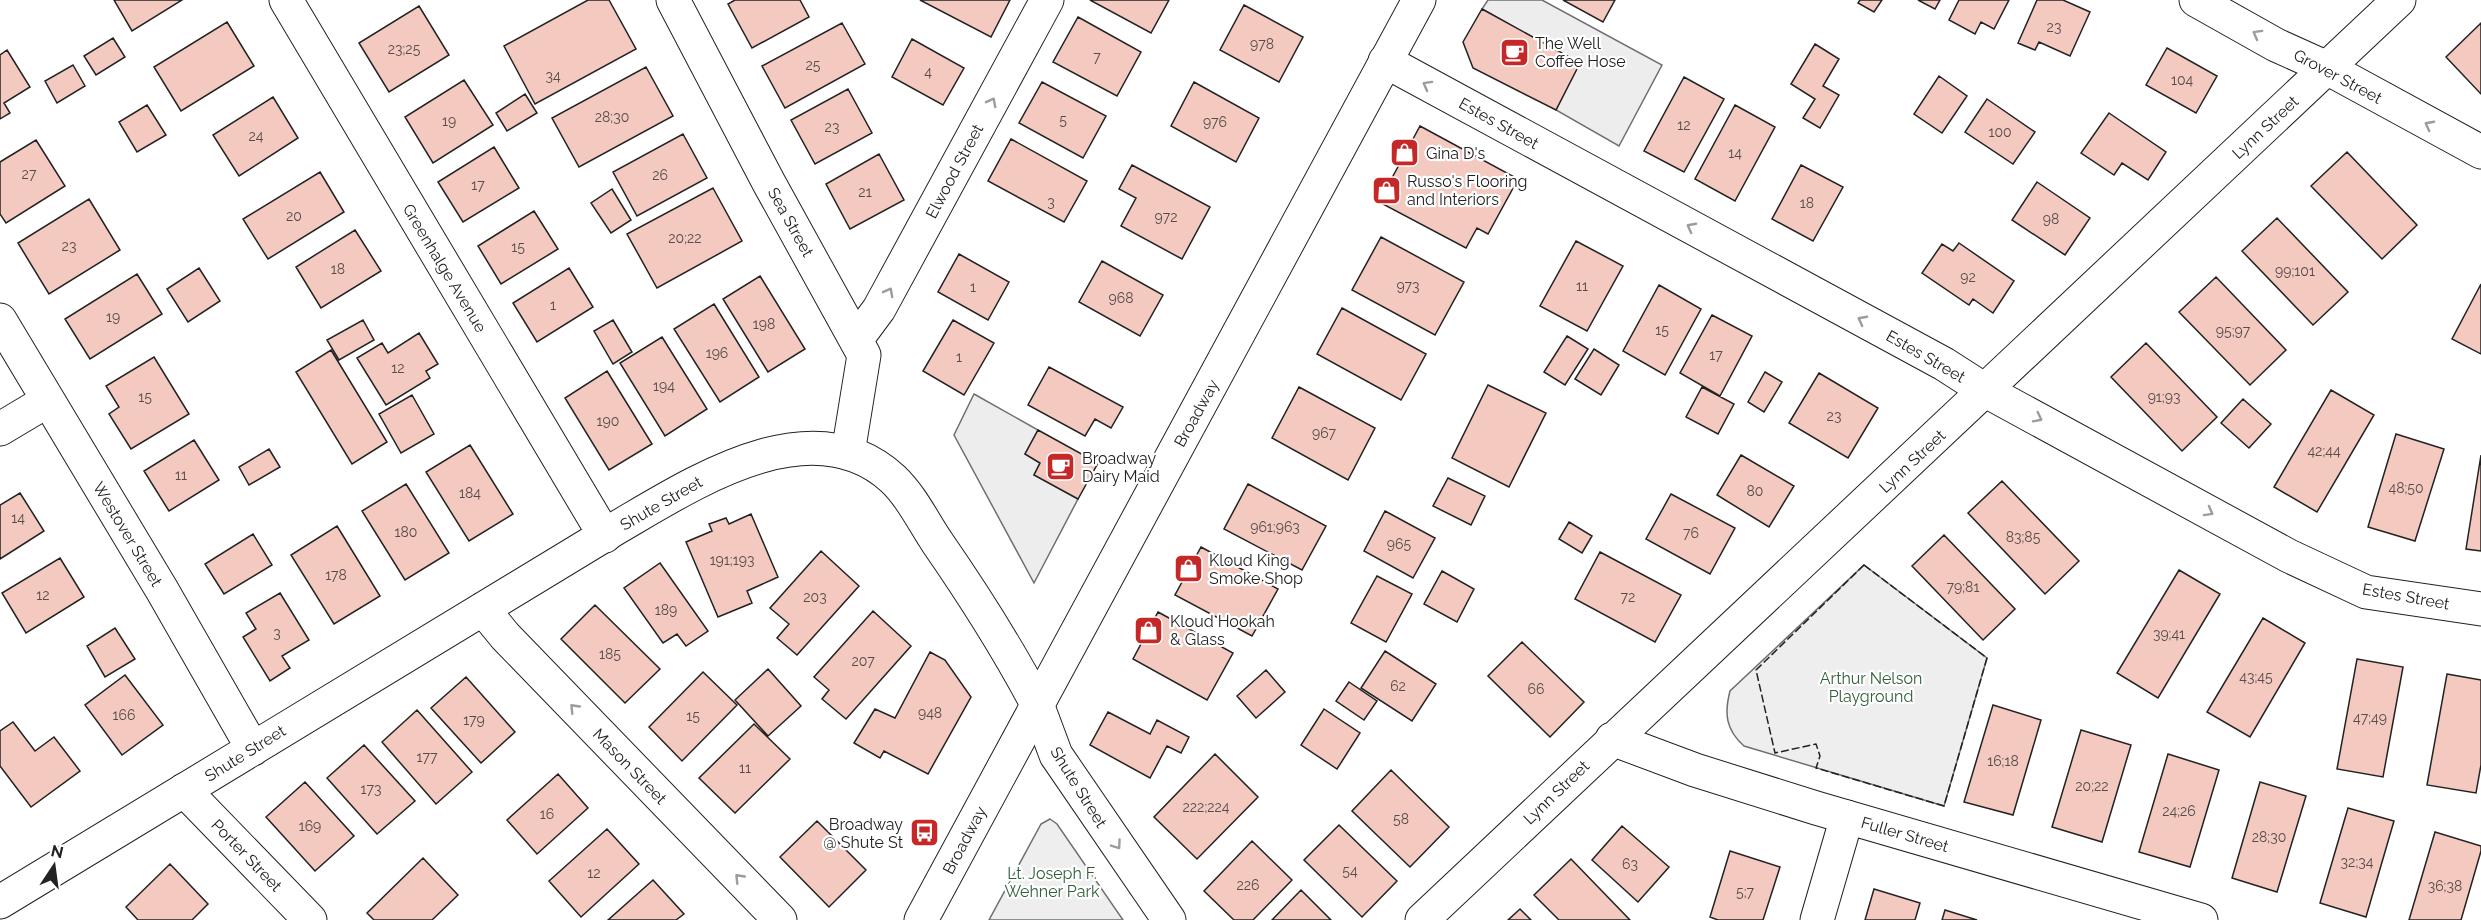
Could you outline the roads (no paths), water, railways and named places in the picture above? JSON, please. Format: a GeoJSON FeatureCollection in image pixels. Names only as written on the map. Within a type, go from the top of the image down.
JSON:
{"type":"FeatureCollection","features":[{"type":"Feature","properties":{"kind":"street","name":"Greenhalge Avenue"},"geometry":{"type":"LineString","coordinates":[[286,0],[605,536]]}},
{"type":"Feature","properties":{"kind":"street","name":"Sea Street"},"geometry":{"type":"LineString","coordinates":[[673,0],[769,183],[864,355],[848,453]]}},
{"type":"Feature","properties":{"kind":"street","name":"Elwood Street"},"geometry":{"type":"LineString","coordinates":[[856,340],[879,309],[1047,0]]}},
{"type":"Feature","properties":{"kind":"street","name":"Broadway"},"geometry":{"type":"LineString","coordinates":[[921,920],[1419,0]]}},
{"type":"Feature","properties":{"kind":"street","name":"Grover Street"},"geometry":{"type":"LineString","coordinates":[[2196,0],[2276,45],[2327,68],[2481,152]]}},
{"type":"Feature","properties":{"kind":"street","name":"Lynn Street"},"geometry":{"type":"LineString","coordinates":[[1422,920],[2399,0]]}},
{"type":"Feature","properties":{"kind":"street","name":"Estes Street"},"geometry":{"type":"LineString","coordinates":[[1385,61],[1944,364],[1986,391],[2289,556],[2366,592],[2481,609]]}},
{"type":"Feature","properties":{"kind":"street","name":"Westover Street"},"geometry":{"type":"LineString","coordinates":[[0,321],[168,600],[253,749]]}},
{"type":"Feature","properties":{"kind":"street"},"geometry":{"type":"LineString","coordinates":[[0,429],[47,401]]}},
{"type":"Feature","properties":{"kind":"street","name":"Shute Street"},"geometry":{"type":"LineString","coordinates":[[0,902],[680,491],[743,461],[796,449],[848,453],[870,463],[892,478],[903,490],[992,622],[1037,704],[1056,755],[1169,920]]}},
{"type":"Feature","properties":{"kind":"street","name":"Mason Street"},"geometry":{"type":"LineString","coordinates":[[483,609],[504,636],[780,920]]}},
{"type":"Feature","properties":{"kind":"street","name":"Fuller Street"},"geometry":{"type":"LineString","coordinates":[[1612,739],[1695,770],[1847,817],[2201,920]]}},
{"type":"Feature","properties":{"kind":"street","name":"Porter Street"},"geometry":{"type":"LineString","coordinates":[[184,790],[310,920]]}},
{"type":"Feature","properties":{"kind":"street"},"geometry":{"type":"LineString","coordinates":[[1817,920],[1847,817]]}},
{"type":"Feature","properties":{"kind":"place","name":"The Well Coffee Hose"},"geometry":{"type":"Point","coordinates":[1514,52]}},
{"type":"Feature","properties":{"kind":"place","name":"Gina D's"},"geometry":{"type":"Point","coordinates":[1405,153]}},
{"type":"Feature","properties":{"kind":"place","name":"Russo's Flooring and Interiors"},"geometry":{"type":"Point","coordinates":[1386,190]}},
{"type":"Feature","properties":{"kind":"place","name":"Broadway Dairy Maid"},"geometry":{"type":"Point","coordinates":[1061,467]}},
{"type":"Feature","properties":{"kind":"place","name":"Kloud King Smoke Shop"},"geometry":{"type":"Point","coordinates":[1188,569]}},
{"type":"Feature","properties":{"kind":"place","name":"Kloud Hookah & Glass"},"geometry":{"type":"Point","coordinates":[1149,630]}},
{"type":"Feature","properties":{"kind":"place","name":"Broadway @ Shute St"},"geometry":{"type":"Point","coordinates":[924,833]}},
{"type":"Feature","properties":{"kind":"park label","name":"Arthur Nelson Playground"},"geometry":{"type":"Point","coordinates":[1871,687]}},
{"type":"Feature","properties":{"kind":"park label","name":"Lt. Joseph F. Wehner Park"},"geometry":{"type":"Point","coordinates":[1052,882]}}]}
